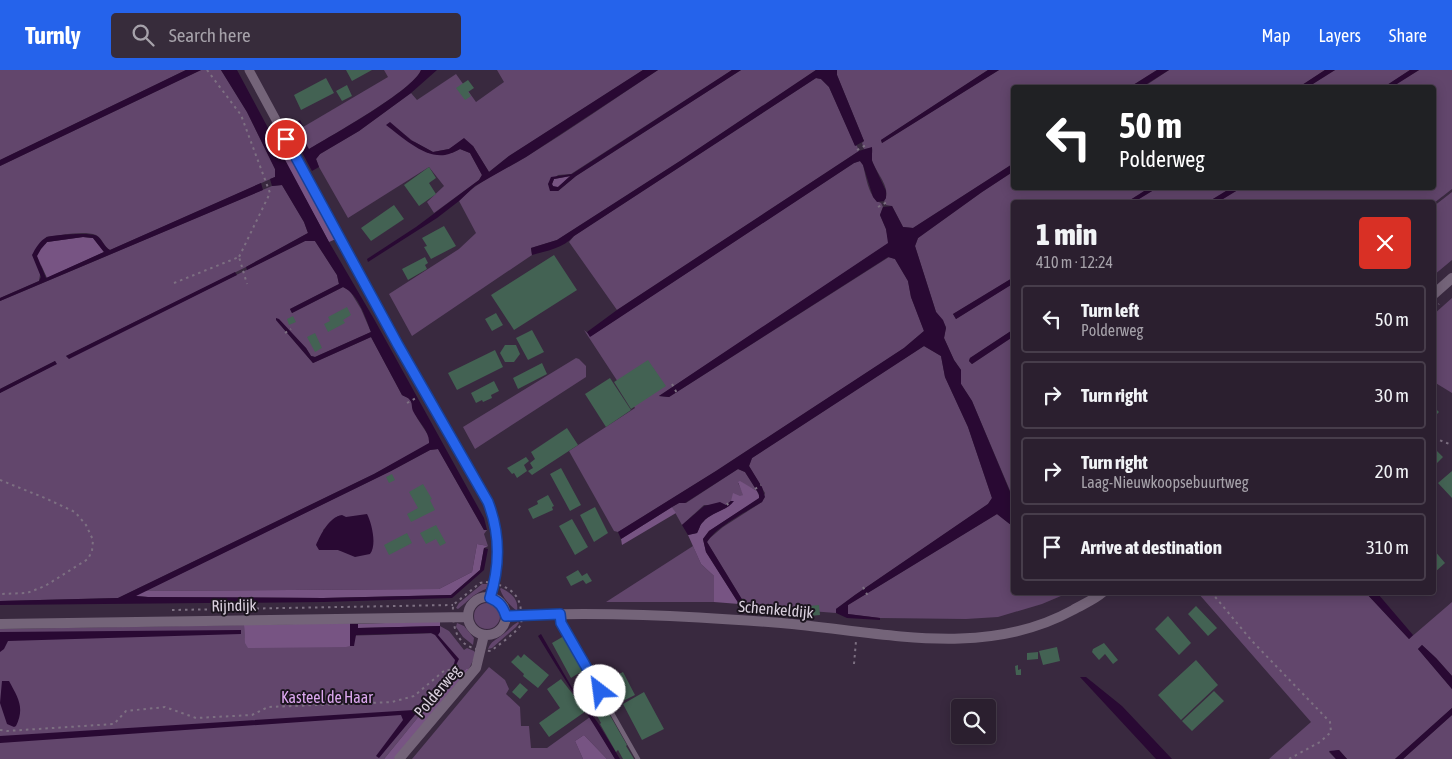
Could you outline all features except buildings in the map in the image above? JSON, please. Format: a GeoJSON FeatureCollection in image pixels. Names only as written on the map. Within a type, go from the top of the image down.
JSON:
{"type":"FeatureCollection","features":[{"type":"Feature","properties":{"kind":"street"},"geometry":{"type":"LineString","coordinates":[[249,70],[402,353],[488,502],[495,519],[498,542],[495,583],[490,598]]}},
{"type":"Feature","properties":{"kind":"street"},"geometry":{"type":"LineString","coordinates":[[1436,292],[1452,278]]}},
{"type":"Feature","properties":{"kind":"street","name":"Schenkeldijk"},"geometry":{"type":"LineString","coordinates":[[560,614],[658,616],[773,623],[937,638],[990,637],[1008,634],[1051,621],[1098,595]]}},
{"type":"Feature","properties":{"kind":"street"},"geometry":{"type":"LineString","coordinates":[[484,598],[497,601],[504,608],[506,616],[502,628],[493,634],[484,635],[476,632],[470,625],[468,617],[469,609],[475,602],[484,598]]}},
{"type":"Feature","properties":{"kind":"street"},"geometry":{"type":"LineString","coordinates":[[506,616],[560,614]]}},
{"type":"Feature","properties":{"kind":"street","name":"Rijndijk"},"geometry":{"type":"LineString","coordinates":[[0,624],[468,617]]}},
{"type":"Feature","properties":{"kind":"street","name":"Polderweg"},"geometry":{"type":"LineString","coordinates":[[399,759],[476,668],[484,635]]}},
{"type":"Feature","properties":{"kind":"lane"},"geometry":{"type":"LineString","coordinates":[[560,614],[561,623],[638,759]]}},
{"type":"Feature","properties":{"kind":"path"},"geometry":{"type":"LineString","coordinates":[[207,70],[241,115],[270,193],[239,257],[247,284]]}},
{"type":"Feature","properties":{"kind":"path"},"geometry":{"type":"LineString","coordinates":[[857,150],[866,145]]}},
{"type":"Feature","properties":{"kind":"path"},"geometry":{"type":"LineString","coordinates":[[878,207],[887,202]]}},
{"type":"Feature","properties":{"kind":"path"},"geometry":{"type":"LineString","coordinates":[[174,283],[239,257]]}},
{"type":"Feature","properties":{"kind":"path"},"geometry":{"type":"LineString","coordinates":[[285,333],[291,329]]}},
{"type":"Feature","properties":{"kind":"path"},"geometry":{"type":"LineString","coordinates":[[672,384],[678,395]]}},
{"type":"Feature","properties":{"kind":"path"},"geometry":{"type":"LineString","coordinates":[[407,403],[420,396]]}},
{"type":"Feature","properties":{"kind":"path"},"geometry":{"type":"LineString","coordinates":[[1436,439],[1452,445]]}},
{"type":"Feature","properties":{"kind":"path"},"geometry":{"type":"LineString","coordinates":[[0,480],[31,491],[75,512],[86,525],[93,540],[92,551],[88,559],[45,586],[27,593],[0,594]]}},
{"type":"Feature","properties":{"kind":"path"},"geometry":{"type":"LineString","coordinates":[[755,489],[762,485]]}},
{"type":"Feature","properties":{"kind":"path"},"geometry":{"type":"LineString","coordinates":[[727,503],[729,507]]}},
{"type":"Feature","properties":{"kind":"path"},"geometry":{"type":"LineString","coordinates":[[480,650],[491,651],[521,625],[521,607],[512,591],[505,586],[495,583]]}},
{"type":"Feature","properties":{"kind":"path"},"geometry":{"type":"LineString","coordinates":[[862,587],[868,596]]}},
{"type":"Feature","properties":{"kind":"path"},"geometry":{"type":"LineString","coordinates":[[1214,595],[1252,641],[1330,722],[1331,732],[1320,742],[1288,759]]}},
{"type":"Feature","properties":{"kind":"path","name":"Rijndijk"},"geometry":{"type":"LineString","coordinates":[[167,610],[454,605]]}},
{"type":"Feature","properties":{"kind":"path"},"geometry":{"type":"LineString","coordinates":[[854,664],[856,642]]}},
{"type":"Feature","properties":{"kind":"path"},"geometry":{"type":"LineString","coordinates":[[0,730],[6,732],[114,724],[126,711],[165,707],[196,718],[252,715],[268,707],[392,702],[414,696],[446,670],[453,670],[456,673]]}},
{"type":"Feature","properties":{"kind":"green space"},"geometry":{"type":"Polygon","coordinates":[[[0,70],[186,70],[0,160],[0,70]]]}},
{"type":"Feature","properties":{"kind":"green space"},"geometry":{"type":"Polygon","coordinates":[[[201,70],[221,70],[247,112],[275,169],[275,177],[110,250],[96,235],[78,233],[46,237],[39,281],[0,298],[0,166],[201,70]]]}},
{"type":"Feature","properties":{"kind":"green space"},"geometry":{"type":"Polygon","coordinates":[[[384,70],[421,70],[415,79],[388,100],[308,150],[298,130],[388,77],[384,70]]]}},
{"type":"Feature","properties":{"kind":"green space"},"geometry":{"type":"Polygon","coordinates":[[[497,70],[643,70],[509,156],[489,172],[473,146],[457,144],[449,149],[433,152],[413,141],[428,153],[452,153],[460,149],[470,153],[482,175],[479,180],[434,213],[427,202],[444,186],[429,167],[348,218],[316,159],[320,154],[359,131],[411,93],[417,100],[456,74],[476,102],[504,82],[497,70]]]}},
{"type":"Feature","properties":{"kind":"green space"},"geometry":{"type":"Polygon","coordinates":[[[658,70],[732,70],[571,174],[558,175],[548,184],[558,191],[576,176],[741,70],[816,70],[557,240],[531,248],[532,255],[412,336],[389,294],[459,249],[476,233],[459,201],[482,182],[526,157],[658,70]]]}},
{"type":"Feature","properties":{"kind":"green space"},"geometry":{"type":"Polygon","coordinates":[[[837,70],[988,70],[881,140],[882,143],[999,70],[1157,70],[1133,85],[1011,85],[1011,165],[913,228],[903,227],[892,206],[886,205],[884,201],[886,196],[885,186],[872,160],[872,148],[864,149],[862,143],[864,141],[837,75],[837,70]]]}},
{"type":"Feature","properties":{"kind":"green space"},"geometry":{"type":"Polygon","coordinates":[[[1169,70],[1325,70],[1302,85],[1146,85],[1169,70]]]}},
{"type":"Feature","properties":{"kind":"green space"},"geometry":{"type":"Polygon","coordinates":[[[1335,70],[1410,70],[1387,85],[1311,85],[1335,70]]]}},
{"type":"Feature","properties":{"kind":"green space"},"geometry":{"type":"Polygon","coordinates":[[[1419,70],[1452,70],[1452,189],[1436,201],[1221,200],[1238,190],[1436,190],[1436,85],[1395,85],[1419,70]]]}},
{"type":"Feature","properties":{"kind":"green space"},"geometry":{"type":"Polygon","coordinates":[[[816,78],[821,79],[829,87],[859,151],[617,310],[569,242],[574,236],[816,78]]]}},
{"type":"Feature","properties":{"kind":"green space"},"geometry":{"type":"Polygon","coordinates":[[[860,161],[871,192],[883,207],[880,215],[889,243],[659,396],[669,397],[889,257],[895,259],[908,281],[911,297],[924,331],[904,348],[716,471],[618,532],[614,531],[569,451],[635,408],[584,330],[591,336],[854,163],[860,161]]]}},
{"type":"Feature","properties":{"kind":"green space"},"geometry":{"type":"Polygon","coordinates":[[[1011,173],[1011,190],[1146,190],[1130,200],[1011,200],[1011,279],[953,314],[956,319],[1011,285],[1011,331],[970,358],[969,361],[972,364],[1011,338],[1011,493],[972,401],[961,384],[961,370],[944,338],[946,327],[936,312],[915,246],[918,238],[1011,173]]]}},
{"type":"Feature","properties":{"kind":"green space"},"geometry":{"type":"Polygon","coordinates":[[[282,185],[304,222],[308,233],[246,267],[66,356],[69,358],[305,241],[315,241],[337,275],[339,284],[290,309],[292,313],[343,287],[350,291],[361,309],[371,332],[315,357],[311,356],[306,348],[276,320],[313,363],[371,337],[402,395],[409,398],[412,403],[417,418],[430,438],[429,444],[374,474],[118,598],[0,601],[0,393],[56,364],[55,361],[0,389],[0,301],[272,186],[282,185]]]}},
{"type":"Feature","properties":{"kind":"green space"},"geometry":{"type":"Polygon","coordinates":[[[1154,190],[1228,190],[1211,200],[1137,200],[1154,190]]]}},
{"type":"Feature","properties":{"kind":"green space"},"geometry":{"type":"Polygon","coordinates":[[[1452,192],[1452,260],[1436,273],[1436,204],[1452,192]]]}},
{"type":"Feature","properties":{"kind":"green space"},"geometry":{"type":"Polygon","coordinates":[[[1452,298],[1452,393],[1436,383],[1436,312],[1452,298]]]}},
{"type":"Feature","properties":{"kind":"green space"},"geometry":{"type":"Polygon","coordinates":[[[924,346],[941,356],[945,377],[968,427],[992,498],[988,504],[855,595],[836,609],[836,613],[746,606],[707,542],[723,527],[762,502],[765,493],[749,466],[752,458],[924,346]]]}},
{"type":"Feature","properties":{"kind":"green space"},"geometry":{"type":"Polygon","coordinates":[[[576,358],[586,366],[586,377],[475,449],[463,427],[576,358]]]}},
{"type":"Feature","properties":{"kind":"green space"},"geometry":{"type":"Polygon","coordinates":[[[438,449],[484,530],[487,530],[484,534],[488,546],[477,544],[472,572],[439,589],[145,591],[391,471],[430,450],[438,449]],[[338,516],[323,530],[338,550],[344,551],[373,539],[372,535],[345,517],[338,516]]]}},
{"type":"Feature","properties":{"kind":"green space"},"geometry":{"type":"Polygon","coordinates":[[[738,469],[745,472],[757,491],[740,482],[738,483],[744,495],[726,505],[704,505],[682,525],[672,507],[679,503],[686,503],[738,469]]]}},
{"type":"Feature","properties":{"kind":"green space"},"geometry":{"type":"Polygon","coordinates":[[[997,514],[1011,525],[1011,595],[1063,595],[1042,604],[998,617],[966,619],[880,618],[847,614],[848,605],[997,514]]]}},
{"type":"Feature","properties":{"kind":"green space"},"geometry":{"type":"Polygon","coordinates":[[[693,546],[701,564],[714,576],[714,602],[606,602],[693,546]]]}},
{"type":"Feature","properties":{"kind":"green space"},"geometry":{"type":"Polygon","coordinates":[[[482,584],[488,584],[486,589],[458,609],[456,608],[459,603],[482,584]]]}},
{"type":"Feature","properties":{"kind":"green space"},"geometry":{"type":"Polygon","coordinates":[[[501,588],[514,597],[517,603],[517,611],[509,604],[501,588]]]}},
{"type":"Feature","properties":{"kind":"green space"},"geometry":{"type":"Polygon","coordinates":[[[1200,595],[1368,595],[1409,639],[1452,602],[1452,676],[1422,645],[1418,649],[1452,689],[1452,708],[1395,759],[1347,759],[1339,750],[1329,752],[1336,759],[1269,759],[1311,722],[1200,595]]]}},
{"type":"Feature","properties":{"kind":"green space"},"geometry":{"type":"Polygon","coordinates":[[[487,603],[496,607],[500,616],[496,625],[487,629],[478,625],[474,616],[478,607],[487,603]]]}},
{"type":"Feature","properties":{"kind":"green space"},"geometry":{"type":"Polygon","coordinates":[[[518,622],[516,627],[492,648],[488,649],[492,642],[518,622]]]}},
{"type":"Feature","properties":{"kind":"green space"},"geometry":{"type":"Polygon","coordinates":[[[457,623],[464,626],[474,638],[473,645],[463,637],[456,627],[457,623]]]}},
{"type":"Feature","properties":{"kind":"green space","name":"Kasteel de Haar"},"geometry":{"type":"Polygon","coordinates":[[[244,625],[245,639],[439,633],[440,626],[449,631],[464,650],[467,648],[476,654],[469,669],[466,669],[437,694],[384,759],[0,759],[0,629],[244,625]]]}},
{"type":"Feature","properties":{"kind":"green space"},"geometry":{"type":"Polygon","coordinates":[[[489,667],[505,680],[509,689],[506,694],[520,707],[521,726],[529,726],[531,748],[547,748],[590,717],[615,759],[607,759],[584,735],[575,741],[583,759],[412,759],[489,667]]]}},
{"type":"Feature","properties":{"kind":"green space"},"geometry":{"type":"Polygon","coordinates":[[[1452,715],[1452,759],[1403,759],[1452,715]]]}},
{"type":"Feature","properties":{"kind":"shaded area"},"geometry":{"type":"Polygon","coordinates":[[[186,70],[201,70],[0,166],[0,160],[186,70]]]}},
{"type":"Feature","properties":{"kind":"shaded area"},"geometry":{"type":"Polygon","coordinates":[[[221,70],[237,70],[329,242],[374,319],[484,518],[487,530],[484,530],[438,449],[430,450],[136,596],[323,598],[451,595],[480,570],[484,548],[488,549],[484,570],[452,598],[323,602],[0,605],[0,601],[118,598],[374,474],[429,443],[428,435],[413,411],[411,402],[402,395],[371,337],[313,363],[276,320],[276,318],[279,319],[311,356],[315,357],[371,332],[357,300],[343,287],[292,313],[290,309],[339,284],[337,275],[315,241],[305,241],[247,270],[246,267],[308,233],[304,222],[282,185],[272,186],[270,179],[275,177],[275,169],[247,112],[221,70]]]}},
{"type":"Feature","properties":{"kind":"shaded area"},"geometry":{"type":"Polygon","coordinates":[[[421,70],[437,70],[411,93],[359,131],[320,154],[316,159],[319,167],[312,171],[288,126],[300,120],[303,126],[298,130],[309,149],[352,124],[404,89],[415,79],[421,70]]]}},
{"type":"Feature","properties":{"kind":"shaded area"},"geometry":{"type":"Polygon","coordinates":[[[643,70],[658,70],[526,157],[475,186],[437,218],[368,262],[367,259],[416,227],[479,180],[482,175],[470,153],[460,149],[445,155],[437,155],[421,150],[386,125],[390,122],[411,140],[433,152],[449,149],[464,138],[473,146],[489,172],[509,156],[643,70]]]}},
{"type":"Feature","properties":{"kind":"shaded area"},"geometry":{"type":"Polygon","coordinates":[[[732,70],[741,70],[576,176],[558,191],[550,191],[548,184],[551,177],[572,174],[732,70]],[[570,176],[554,179],[553,186],[558,187],[570,176]]]}},
{"type":"Feature","properties":{"kind":"shaded area"},"geometry":{"type":"Polygon","coordinates":[[[816,70],[837,70],[837,75],[864,141],[855,146],[829,87],[821,79],[816,78],[570,240],[554,248],[532,255],[531,248],[557,240],[816,70]]]}},
{"type":"Feature","properties":{"kind":"shaded area"},"geometry":{"type":"Polygon","coordinates":[[[988,70],[999,70],[882,143],[881,140],[988,70]]]}},
{"type":"Feature","properties":{"kind":"shaded area"},"geometry":{"type":"Polygon","coordinates":[[[1157,70],[1169,70],[1145,85],[1133,85],[1157,70]]]}},
{"type":"Feature","properties":{"kind":"shaded area"},"geometry":{"type":"Polygon","coordinates":[[[1325,70],[1335,70],[1311,85],[1302,85],[1325,70]]]}},
{"type":"Feature","properties":{"kind":"shaded area"},"geometry":{"type":"Polygon","coordinates":[[[1410,70],[1419,70],[1395,85],[1387,85],[1410,70]]]}},
{"type":"Feature","properties":{"kind":"shaded area"},"geometry":{"type":"Polygon","coordinates":[[[279,137],[336,239],[329,242],[274,141],[279,137]]]}},
{"type":"Feature","properties":{"kind":"shaded area"},"geometry":{"type":"Polygon","coordinates":[[[872,147],[872,161],[886,191],[884,201],[877,202],[873,197],[863,165],[860,161],[854,163],[590,337],[587,332],[617,310],[859,151],[872,147]]]}},
{"type":"Feature","properties":{"kind":"shaded area"},"geometry":{"type":"Polygon","coordinates":[[[1011,165],[1011,173],[918,238],[915,246],[936,312],[943,320],[946,328],[944,338],[961,370],[961,384],[972,401],[1011,494],[1011,525],[997,514],[848,605],[848,614],[880,618],[880,620],[847,618],[836,613],[836,609],[988,504],[992,498],[968,427],[945,377],[941,356],[924,346],[752,458],[749,466],[762,487],[765,497],[762,502],[724,525],[707,542],[746,606],[796,610],[796,612],[739,608],[739,604],[706,552],[703,539],[709,531],[759,498],[759,494],[745,472],[738,469],[685,503],[679,503],[621,539],[618,532],[716,471],[904,348],[924,331],[911,297],[908,281],[895,259],[888,257],[669,397],[659,396],[888,243],[886,229],[880,215],[883,207],[892,206],[903,227],[913,228],[1011,165]]]}},
{"type":"Feature","properties":{"kind":"shaded area"},"geometry":{"type":"Polygon","coordinates":[[[571,176],[558,187],[553,187],[554,179],[571,176]]]}},
{"type":"Feature","properties":{"kind":"shaded area"},"geometry":{"type":"Polygon","coordinates":[[[261,183],[263,190],[0,301],[0,298],[39,281],[41,277],[32,255],[44,238],[56,235],[88,234],[99,237],[110,250],[261,183]],[[83,237],[47,242],[37,256],[46,278],[104,252],[93,238],[83,237]]]}},
{"type":"Feature","properties":{"kind":"shaded area"},"geometry":{"type":"Polygon","coordinates":[[[1146,190],[1154,190],[1137,200],[1130,200],[1146,190]]]}},
{"type":"Feature","properties":{"kind":"shaded area"},"geometry":{"type":"Polygon","coordinates":[[[1228,190],[1238,190],[1221,200],[1211,200],[1228,190]]]}},
{"type":"Feature","properties":{"kind":"shaded area"},"geometry":{"type":"Polygon","coordinates":[[[83,237],[93,238],[104,252],[47,278],[37,256],[47,242],[83,237]]]}},
{"type":"Feature","properties":{"kind":"shaded area"},"geometry":{"type":"Polygon","coordinates":[[[235,272],[237,275],[69,359],[66,356],[235,272]]]}},
{"type":"Feature","properties":{"kind":"shaded area"},"geometry":{"type":"Polygon","coordinates":[[[1011,279],[1011,285],[956,319],[953,314],[1011,279]]]}},
{"type":"Feature","properties":{"kind":"shaded area"},"geometry":{"type":"Polygon","coordinates":[[[1011,331],[1011,338],[972,364],[969,361],[970,358],[1011,331]]]}},
{"type":"Feature","properties":{"kind":"shaded area"},"geometry":{"type":"Polygon","coordinates":[[[55,361],[57,364],[0,393],[0,389],[55,361]]]}},
{"type":"Feature","properties":{"kind":"shaded area"},"geometry":{"type":"Polygon","coordinates":[[[740,481],[757,491],[760,498],[709,531],[703,539],[706,552],[739,604],[714,602],[714,576],[701,564],[688,535],[697,533],[701,524],[706,519],[727,507],[733,501],[731,501],[733,493],[740,496],[743,495],[738,482],[740,481]]]}},
{"type":"Feature","properties":{"kind":"shaded area"},"geometry":{"type":"Polygon","coordinates":[[[734,501],[706,519],[701,524],[697,533],[688,535],[682,525],[704,506],[720,502],[726,505],[734,501]]]}},
{"type":"Feature","properties":{"kind":"shaded area"},"geometry":{"type":"Polygon","coordinates":[[[672,507],[676,513],[622,545],[621,539],[672,507]]]}},
{"type":"Feature","properties":{"kind":"shaded area"},"geometry":{"type":"Polygon","coordinates":[[[367,514],[371,523],[373,540],[370,554],[355,557],[338,550],[319,550],[316,545],[320,536],[337,516],[342,515],[346,517],[367,514]]]}},
{"type":"Feature","properties":{"kind":"shaded area"},"geometry":{"type":"Polygon","coordinates":[[[477,544],[488,546],[484,548],[480,570],[451,595],[323,598],[135,596],[144,591],[439,589],[472,572],[477,544]]]}},
{"type":"Feature","properties":{"kind":"shaded area"},"geometry":{"type":"Polygon","coordinates":[[[1368,595],[1379,595],[1413,635],[1409,639],[1368,595]]]}},
{"type":"Feature","properties":{"kind":"shaded area"},"geometry":{"type":"Polygon","coordinates":[[[440,621],[440,626],[358,628],[358,624],[440,621]]]}},
{"type":"Feature","properties":{"kind":"shaded area"},"geometry":{"type":"Polygon","coordinates":[[[350,623],[350,646],[346,647],[248,648],[245,643],[244,625],[350,623]]]}},
{"type":"Feature","properties":{"kind":"shaded area"},"geometry":{"type":"Polygon","coordinates":[[[350,623],[358,624],[358,628],[440,626],[438,635],[459,659],[456,665],[454,664],[455,660],[435,635],[431,633],[356,635],[354,646],[350,646],[350,623]]]}},
{"type":"Feature","properties":{"kind":"shaded area"},"geometry":{"type":"Polygon","coordinates":[[[241,630],[241,634],[8,641],[0,652],[0,632],[241,630]]]}},
{"type":"Feature","properties":{"kind":"shaded area"},"geometry":{"type":"Polygon","coordinates":[[[541,634],[571,686],[598,723],[620,759],[615,759],[538,636],[541,634]]]}},
{"type":"Feature","properties":{"kind":"shaded area"},"geometry":{"type":"Polygon","coordinates":[[[1422,645],[1452,676],[1452,689],[1418,649],[1422,645]]]}},
{"type":"Feature","properties":{"kind":"shaded area"},"geometry":{"type":"Polygon","coordinates":[[[466,669],[469,669],[394,759],[384,759],[437,694],[466,669]]]}},
{"type":"Feature","properties":{"kind":"shaded area"},"geometry":{"type":"Polygon","coordinates":[[[448,673],[379,758],[376,756],[403,720],[401,715],[0,743],[0,736],[414,710],[448,673]]]}},
{"type":"Feature","properties":{"kind":"shaded area"},"geometry":{"type":"Polygon","coordinates":[[[1080,677],[1086,677],[1122,706],[1172,759],[1156,759],[1080,677]]]}},
{"type":"Feature","properties":{"kind":"shaded area"},"geometry":{"type":"Polygon","coordinates":[[[2,681],[9,681],[19,703],[19,719],[14,727],[7,724],[0,703],[2,681]]]}},
{"type":"Feature","properties":{"kind":"shaded area"},"geometry":{"type":"Polygon","coordinates":[[[1452,708],[1452,715],[1403,759],[1395,759],[1452,708]]]}},
{"type":"Feature","properties":{"kind":"shaded area"},"geometry":{"type":"Polygon","coordinates":[[[584,735],[607,759],[583,759],[575,741],[584,735]]]}},
{"type":"Feature","properties":{"kind":"shaded area"},"geometry":{"type":"Polygon","coordinates":[[[1339,750],[1347,759],[1336,759],[1329,751],[1339,750]]]}},
{"type":"Feature","properties":{"kind":"route"},"geometry":{"type":"LineString","coordinates":[[286,139],[425,394],[488,502],[495,519],[498,542],[495,583],[490,598],[497,601],[504,608],[506,616],[560,614],[561,623],[600,691]]}}]}
